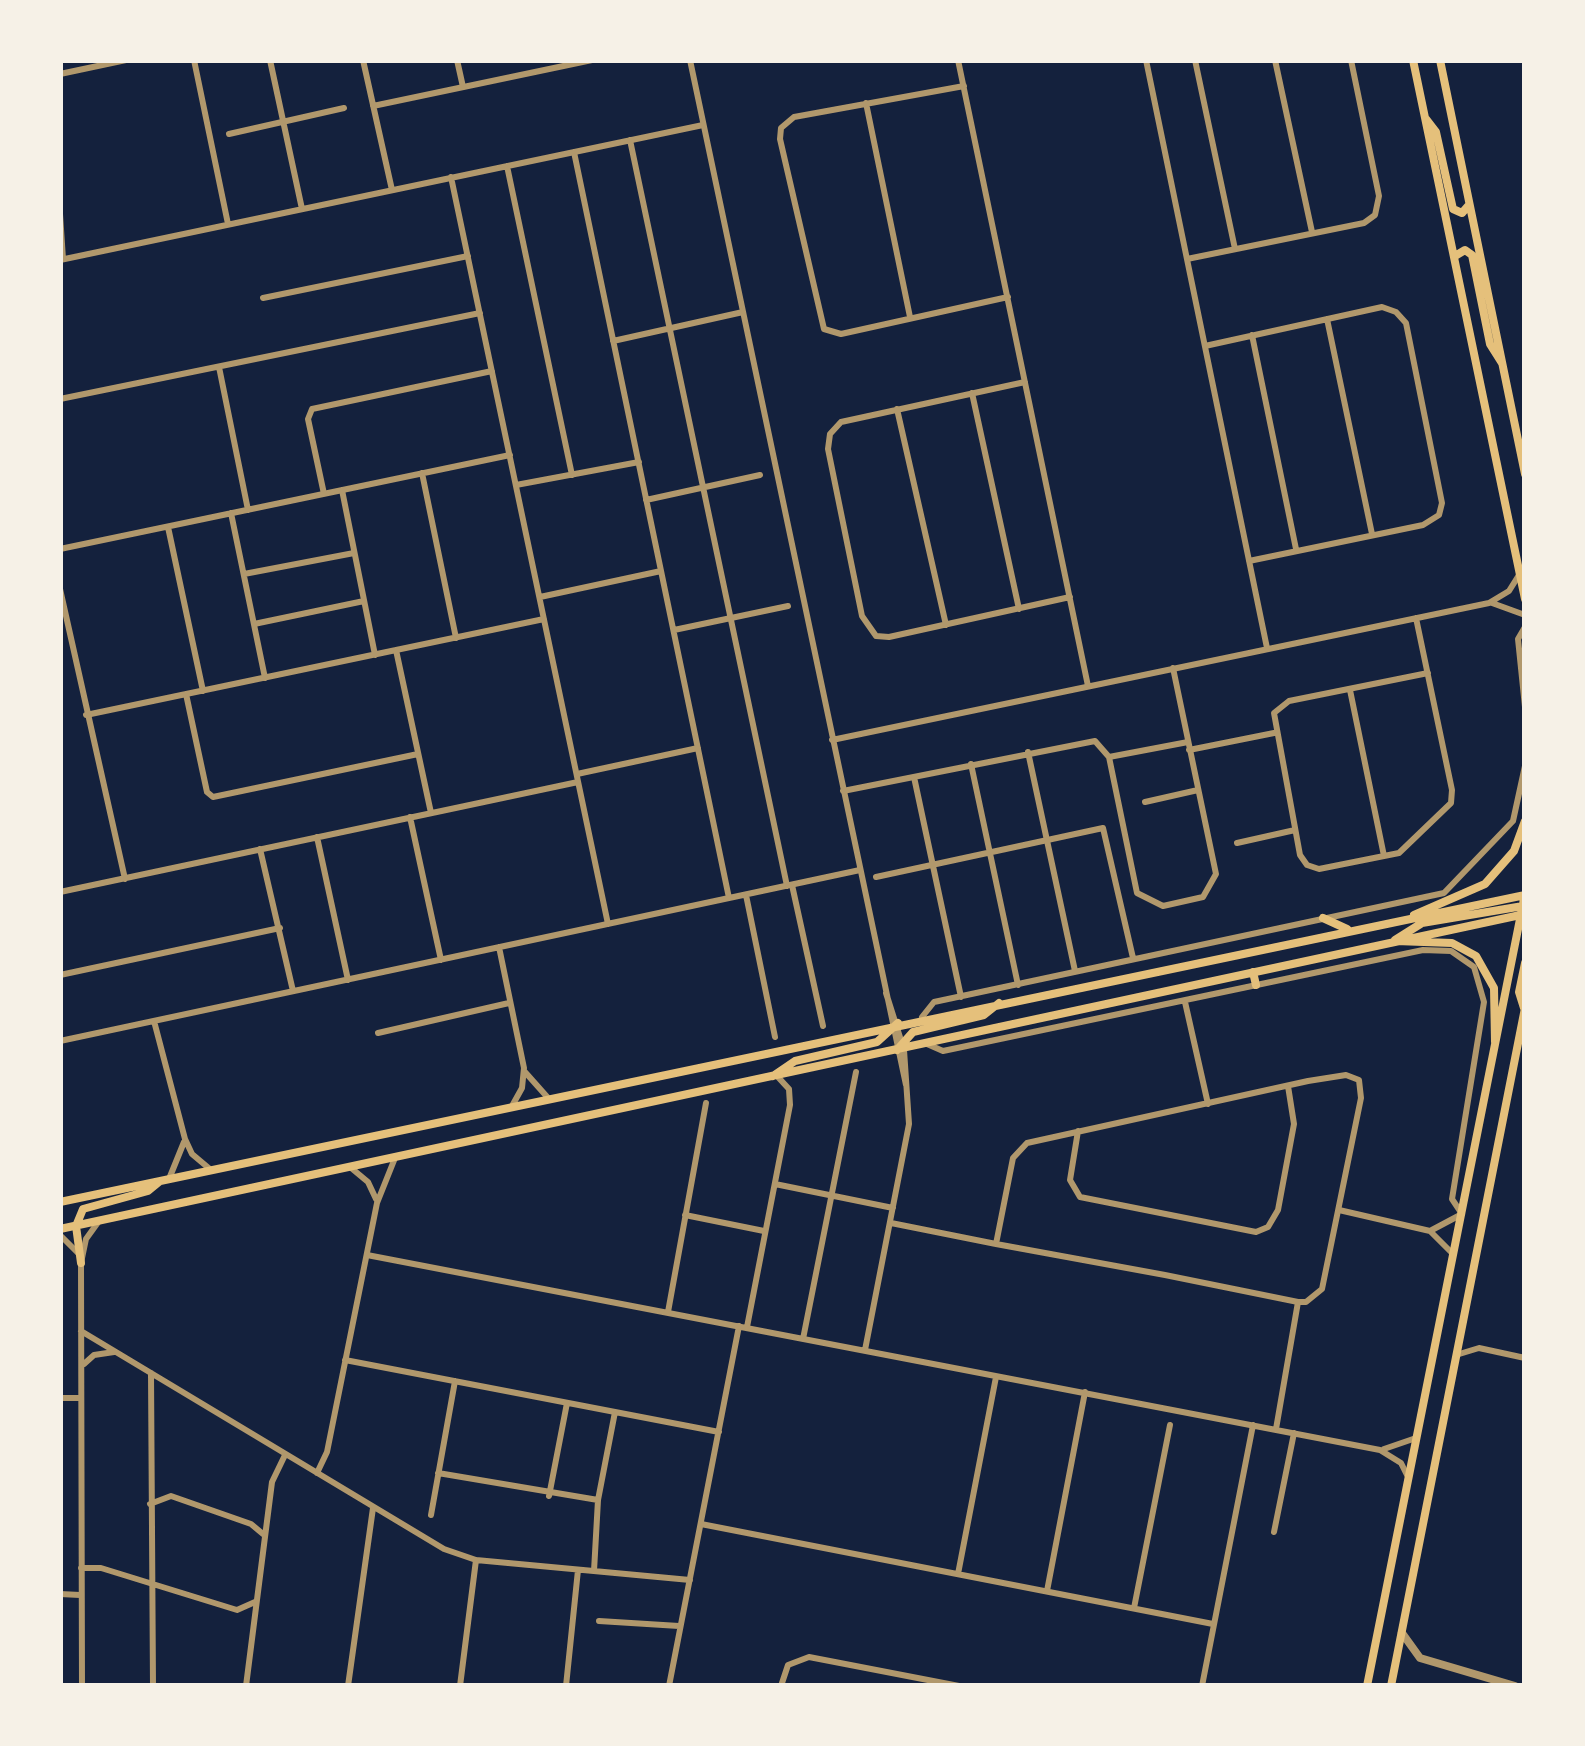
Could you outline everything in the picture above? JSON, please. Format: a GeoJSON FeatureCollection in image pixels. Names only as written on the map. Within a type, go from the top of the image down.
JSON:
{"type":"FeatureCollection","features":[{"type":"Feature","properties":{"kind":"main road"},"geometry":{"type":"LineString","coordinates":[[1412,60],[1525,599]]}},
{"type":"Feature","properties":{"kind":"main road"},"geometry":{"type":"LineString","coordinates":[[1440,60],[1525,474]]}},
{"type":"Feature","properties":{"kind":"main road"},"geometry":{"type":"LineString","coordinates":[[1425,118],[1436,132],[1453,209],[1462,213],[1471,203]]}},
{"type":"Feature","properties":{"kind":"main road"},"geometry":{"type":"LineString","coordinates":[[1454,258],[1465,250],[1472,255],[1490,344],[1502,364]]}},
{"type":"Feature","properties":{"kind":"main road"},"geometry":{"type":"LineString","coordinates":[[1412,917],[1472,892],[1496,874],[1514,851],[1525,821]]}},
{"type":"Feature","properties":{"kind":"main road"},"geometry":{"type":"LineString","coordinates":[[60,1202],[1525,894],[1367,1686]]}},
{"type":"Feature","properties":{"kind":"main road"},"geometry":{"type":"LineString","coordinates":[[1394,941],[1422,923],[1523,910]]}},
{"type":"Feature","properties":{"kind":"main road"},"geometry":{"type":"LineString","coordinates":[[1323,918],[1348,930]]}},
{"type":"Feature","properties":{"kind":"main road"},"geometry":{"type":"LineString","coordinates":[[60,1232],[1394,941],[1452,943],[1476,956],[1494,988],[1496,1044]]}},
{"type":"Feature","properties":{"kind":"main road"},"geometry":{"type":"LineString","coordinates":[[1391,1686],[1525,1009],[1519,992],[1525,963]]}},
{"type":"Feature","properties":{"kind":"main road"},"geometry":{"type":"LineString","coordinates":[[1253,972],[1256,985]]}},
{"type":"Feature","properties":{"kind":"main road"},"geometry":{"type":"LineString","coordinates":[[904,1046],[985,1015],[1001,1001]]}},
{"type":"Feature","properties":{"kind":"main road"},"geometry":{"type":"LineString","coordinates":[[775,1076],[795,1061],[872,1044],[893,1026]]}},
{"type":"Feature","properties":{"kind":"main road"},"geometry":{"type":"LineString","coordinates":[[81,1263],[76,1226],[83,1209],[148,1191],[165,1180]]}},
{"type":"Feature","properties":{"kind":"street"},"geometry":{"type":"LineString","coordinates":[[60,74],[126,60]]}},
{"type":"Feature","properties":{"kind":"street"},"geometry":{"type":"LineString","coordinates":[[194,60],[228,224]]}},
{"type":"Feature","properties":{"kind":"street"},"geometry":{"type":"LineString","coordinates":[[270,60],[302,209]]}},
{"type":"Feature","properties":{"kind":"street"},"geometry":{"type":"LineString","coordinates":[[363,60],[392,190]]}},
{"type":"Feature","properties":{"kind":"street"},"geometry":{"type":"LineString","coordinates":[[458,60],[463,87]]}},
{"type":"Feature","properties":{"kind":"street"},"geometry":{"type":"LineString","coordinates":[[542,60],[545,70]]}},
{"type":"Feature","properties":{"kind":"street"},"geometry":{"type":"LineString","coordinates":[[373,106],[592,60]]}},
{"type":"Feature","properties":{"kind":"street"},"geometry":{"type":"LineString","coordinates":[[690,60],[893,1026],[904,1046],[908,1133],[865,1351]]}},
{"type":"Feature","properties":{"kind":"street"},"geometry":{"type":"LineString","coordinates":[[958,60],[1088,686]]}},
{"type":"Feature","properties":{"kind":"street"},"geometry":{"type":"LineString","coordinates":[[1145,60],[1267,648]]}},
{"type":"Feature","properties":{"kind":"street"},"geometry":{"type":"LineString","coordinates":[[1195,60],[1235,249]]}},
{"type":"Feature","properties":{"kind":"street"},"geometry":{"type":"LineString","coordinates":[[1275,60],[1312,233]]}},
{"type":"Feature","properties":{"kind":"street"},"geometry":{"type":"LineString","coordinates":[[1187,259],[1364,223],[1378,209],[1351,60]]}},
{"type":"Feature","properties":{"kind":"street"},"geometry":{"type":"LineString","coordinates":[[964,86],[784,123],[780,139],[824,329],[836,334],[1008,297]]}},
{"type":"Feature","properties":{"kind":"street"},"geometry":{"type":"LineString","coordinates":[[866,103],[910,319]]}},
{"type":"Feature","properties":{"kind":"street"},"geometry":{"type":"LineString","coordinates":[[229,134],[344,108]]}},
{"type":"Feature","properties":{"kind":"street"},"geometry":{"type":"LineString","coordinates":[[60,214],[62,260],[703,124]]}},
{"type":"Feature","properties":{"kind":"street"},"geometry":{"type":"LineString","coordinates":[[631,140],[731,618],[824,1026]]}},
{"type":"Feature","properties":{"kind":"street"},"geometry":{"type":"LineString","coordinates":[[574,152],[729,898]]}},
{"type":"Feature","properties":{"kind":"street"},"geometry":{"type":"LineString","coordinates":[[507,166],[572,475]]}},
{"type":"Feature","properties":{"kind":"street"},"geometry":{"type":"LineString","coordinates":[[452,177],[608,924]]}},
{"type":"Feature","properties":{"kind":"street"},"geometry":{"type":"LineString","coordinates":[[263,298],[468,256]]}},
{"type":"Feature","properties":{"kind":"street"},"geometry":{"type":"LineString","coordinates":[[1205,346],[1382,307],[1396,312],[1406,323],[1442,502],[1439,515],[1429,524],[1249,561]]}},
{"type":"Feature","properties":{"kind":"street"},"geometry":{"type":"LineString","coordinates":[[613,340],[743,312]]}},
{"type":"Feature","properties":{"kind":"street"},"geometry":{"type":"LineString","coordinates":[[60,399],[480,313]]}},
{"type":"Feature","properties":{"kind":"street"},"geometry":{"type":"LineString","coordinates":[[1327,319],[1372,534]]}},
{"type":"Feature","properties":{"kind":"street"},"geometry":{"type":"LineString","coordinates":[[1252,335],[1296,551]]}},
{"type":"Feature","properties":{"kind":"street"},"geometry":{"type":"LineString","coordinates":[[219,367],[248,510]]}},
{"type":"Feature","properties":{"kind":"street"},"geometry":{"type":"LineString","coordinates":[[325,494],[308,419],[312,409],[492,371]]}},
{"type":"Feature","properties":{"kind":"street"},"geometry":{"type":"LineString","coordinates":[[1025,382],[841,422],[830,434],[828,449],[862,616],[875,635],[1070,598]]}},
{"type":"Feature","properties":{"kind":"street"},"geometry":{"type":"LineString","coordinates":[[972,394],[1018,609]]}},
{"type":"Feature","properties":{"kind":"street"},"geometry":{"type":"LineString","coordinates":[[898,410],[946,625]]}},
{"type":"Feature","properties":{"kind":"street"},"geometry":{"type":"LineString","coordinates":[[60,549],[510,455]]}},
{"type":"Feature","properties":{"kind":"street"},"geometry":{"type":"LineString","coordinates":[[516,485],[639,462]]}},
{"type":"Feature","properties":{"kind":"street"},"geometry":{"type":"LineString","coordinates":[[422,473],[456,638]]}},
{"type":"Feature","properties":{"kind":"street"},"geometry":{"type":"LineString","coordinates":[[646,500],[760,476]]}},
{"type":"Feature","properties":{"kind":"street"},"geometry":{"type":"LineString","coordinates":[[342,490],[375,655]]}},
{"type":"Feature","properties":{"kind":"street"},"geometry":{"type":"LineString","coordinates":[[231,513],[265,678]]}},
{"type":"Feature","properties":{"kind":"street"},"geometry":{"type":"LineString","coordinates":[[168,526],[202,691]]}},
{"type":"Feature","properties":{"kind":"street"},"geometry":{"type":"LineString","coordinates":[[244,574],[354,553]]}},
{"type":"Feature","properties":{"kind":"street"},"geometry":{"type":"LineString","coordinates":[[540,597],[662,571]]}},
{"type":"Feature","properties":{"kind":"street"},"geometry":{"type":"LineString","coordinates":[[832,740],[1489,603],[1509,591],[1520,575]]}},
{"type":"Feature","properties":{"kind":"street"},"geometry":{"type":"LineString","coordinates":[[60,589],[125,879]]}},
{"type":"Feature","properties":{"kind":"street"},"geometry":{"type":"LineString","coordinates":[[254,624],[364,601]]}},
{"type":"Feature","properties":{"kind":"street"},"geometry":{"type":"LineString","coordinates":[[1489,603],[1525,615]]}},
{"type":"Feature","properties":{"kind":"street"},"geometry":{"type":"LineString","coordinates":[[674,631],[788,606]]}},
{"type":"Feature","properties":{"kind":"street"},"geometry":{"type":"LineString","coordinates":[[1417,618],[1428,673],[1452,799],[1415,843],[1384,856],[1312,868],[1302,861],[1295,830],[1274,733],[1277,708],[1428,673]]}},
{"type":"Feature","properties":{"kind":"street"},"geometry":{"type":"LineString","coordinates":[[86,715],[544,619]]}},
{"type":"Feature","properties":{"kind":"street"},"geometry":{"type":"LineString","coordinates":[[1525,627],[1518,638],[1525,707]]}},
{"type":"Feature","properties":{"kind":"street"},"geometry":{"type":"LineString","coordinates":[[397,650],[431,813]]}},
{"type":"Feature","properties":{"kind":"street"},"geometry":{"type":"LineString","coordinates":[[843,791],[1083,740],[1104,747],[1108,757],[1133,887],[1142,899],[1163,906],[1212,890],[1216,874],[1173,668]]}},
{"type":"Feature","properties":{"kind":"street"},"geometry":{"type":"LineString","coordinates":[[1350,690],[1384,856]]}},
{"type":"Feature","properties":{"kind":"street"},"geometry":{"type":"LineString","coordinates":[[186,694],[206,788],[213,797],[418,754]]}},
{"type":"Feature","properties":{"kind":"street"},"geometry":{"type":"LineString","coordinates":[[1108,757],[1274,733]]}},
{"type":"Feature","properties":{"kind":"street"},"geometry":{"type":"LineString","coordinates":[[60,892],[431,813],[698,748]]}},
{"type":"Feature","properties":{"kind":"street"},"geometry":{"type":"LineString","coordinates":[[1028,752],[1075,971]]}},
{"type":"Feature","properties":{"kind":"street"},"geometry":{"type":"LineString","coordinates":[[971,764],[1018,985]]}},
{"type":"Feature","properties":{"kind":"street"},"geometry":{"type":"LineString","coordinates":[[922,1018],[930,1004],[1451,889],[1513,821],[1525,766]]}},
{"type":"Feature","properties":{"kind":"street"},"geometry":{"type":"LineString","coordinates":[[914,776],[961,997]]}},
{"type":"Feature","properties":{"kind":"street"},"geometry":{"type":"LineString","coordinates":[[1145,802],[1198,790]]}},
{"type":"Feature","properties":{"kind":"street"},"geometry":{"type":"LineString","coordinates":[[410,817],[441,960]]}},
{"type":"Feature","properties":{"kind":"street"},"geometry":{"type":"LineString","coordinates":[[876,877],[1107,830],[1133,958]]}},
{"type":"Feature","properties":{"kind":"street"},"geometry":{"type":"LineString","coordinates":[[1237,843],[1295,830]]}},
{"type":"Feature","properties":{"kind":"street"},"geometry":{"type":"LineString","coordinates":[[316,837],[348,980]]}},
{"type":"Feature","properties":{"kind":"street"},"geometry":{"type":"LineString","coordinates":[[260,848],[293,992]]}},
{"type":"Feature","properties":{"kind":"street"},"geometry":{"type":"LineString","coordinates":[[60,1040],[860,870]]}},
{"type":"Feature","properties":{"kind":"street"},"geometry":{"type":"LineString","coordinates":[[746,895],[775,1037]]}},
{"type":"Feature","properties":{"kind":"street"},"geometry":{"type":"LineString","coordinates":[[60,975],[280,928]]}},
{"type":"Feature","properties":{"kind":"street"},"geometry":{"type":"LineString","coordinates":[[499,947],[524,1069],[522,1088],[512,1106]]}},
{"type":"Feature","properties":{"kind":"street"},"geometry":{"type":"LineString","coordinates":[[927,1043],[939,1052],[1433,949],[1460,955],[1474,967],[1484,1002],[1452,1199],[1462,1214],[1430,1231]]}},
{"type":"Feature","properties":{"kind":"street"},"geometry":{"type":"LineString","coordinates":[[1185,1001],[1208,1104]]}},
{"type":"Feature","properties":{"kind":"street"},"geometry":{"type":"LineString","coordinates":[[378,1033],[510,1003]]}},
{"type":"Feature","properties":{"kind":"street"},"geometry":{"type":"LineString","coordinates":[[154,1021],[185,1139],[211,1170]]}},
{"type":"Feature","properties":{"kind":"street"},"geometry":{"type":"LineString","coordinates":[[524,1069],[549,1099]]}},
{"type":"Feature","properties":{"kind":"street"},"geometry":{"type":"LineString","coordinates":[[803,1339],[856,1072]]}},
{"type":"Feature","properties":{"kind":"street"},"geometry":{"type":"LineString","coordinates":[[669,1686],[791,1097],[775,1076]]}},
{"type":"Feature","properties":{"kind":"street"},"geometry":{"type":"LineString","coordinates":[[891,1223],[996,1244],[1298,1302],[1312,1299],[1322,1288],[1339,1210],[1361,1098],[1359,1080],[1337,1076],[1034,1141],[1017,1152],[996,1244]]}},
{"type":"Feature","properties":{"kind":"street"},"geometry":{"type":"LineString","coordinates":[[1078,1132],[1070,1180],[1080,1197],[1256,1232],[1268,1227],[1277,1210],[1294,1124],[1288,1086]]}},
{"type":"Feature","properties":{"kind":"street"},"geometry":{"type":"LineString","coordinates":[[668,1312],[706,1103]]}},
{"type":"Feature","properties":{"kind":"street"},"geometry":{"type":"LineString","coordinates":[[165,1180],[185,1139]]}},
{"type":"Feature","properties":{"kind":"street"},"geometry":{"type":"LineString","coordinates":[[317,1473],[325,1458],[377,1203],[395,1158]]}},
{"type":"Feature","properties":{"kind":"street"},"geometry":{"type":"LineString","coordinates":[[350,1167],[368,1182],[377,1203]]}},
{"type":"Feature","properties":{"kind":"street"},"geometry":{"type":"LineString","coordinates":[[775,1184],[893,1208]]}},
{"type":"Feature","properties":{"kind":"street"},"geometry":{"type":"LineString","coordinates":[[1339,1210],[1430,1231],[1454,1256]]}},
{"type":"Feature","properties":{"kind":"street"},"geometry":{"type":"LineString","coordinates":[[686,1215],[766,1231]]}},
{"type":"Feature","properties":{"kind":"street"},"geometry":{"type":"LineString","coordinates":[[82,1686],[81,1263],[86,1239],[99,1222]]}},
{"type":"Feature","properties":{"kind":"street"},"geometry":{"type":"LineString","coordinates":[[60,1232],[81,1263]]}},
{"type":"Feature","properties":{"kind":"street"},"geometry":{"type":"LineString","coordinates":[[367,1255],[1380,1450],[1401,1463],[1409,1480]]}},
{"type":"Feature","properties":{"kind":"street"},"geometry":{"type":"LineString","coordinates":[[1276,1430],[1298,1302]]}},
{"type":"Feature","properties":{"kind":"street"},"geometry":{"type":"LineString","coordinates":[[1461,1329],[1479,1348]]}},
{"type":"Feature","properties":{"kind":"street"},"geometry":{"type":"LineString","coordinates":[[81,1331],[430,1542],[476,1560],[690,1580]]}},
{"type":"Feature","properties":{"kind":"street"},"geometry":{"type":"LineString","coordinates":[[1456,1355],[1479,1348],[1525,1358]]}},
{"type":"Feature","properties":{"kind":"street"},"geometry":{"type":"LineString","coordinates":[[82,1367],[101,1352],[118,1353]]}},
{"type":"Feature","properties":{"kind":"street"},"geometry":{"type":"LineString","coordinates":[[345,1360],[719,1432]]}},
{"type":"Feature","properties":{"kind":"street"},"geometry":{"type":"LineString","coordinates":[[152,1373],[153,1686]]}},
{"type":"Feature","properties":{"kind":"street"},"geometry":{"type":"LineString","coordinates":[[958,1574],[996,1376]]}},
{"type":"Feature","properties":{"kind":"street"},"geometry":{"type":"LineString","coordinates":[[431,1515],[454,1381]]}},
{"type":"Feature","properties":{"kind":"street"},"geometry":{"type":"LineString","coordinates":[[1047,1591],[1084,1392]]}},
{"type":"Feature","properties":{"kind":"street"},"geometry":{"type":"LineString","coordinates":[[60,1398],[81,1398]]}},
{"type":"Feature","properties":{"kind":"street"},"geometry":{"type":"LineString","coordinates":[[549,1496],[567,1403]]}},
{"type":"Feature","properties":{"kind":"street"},"geometry":{"type":"LineString","coordinates":[[594,1571],[598,1500],[615,1412]]}},
{"type":"Feature","properties":{"kind":"street"},"geometry":{"type":"LineString","coordinates":[[1134,1608],[1169,1425]]}},
{"type":"Feature","properties":{"kind":"street"},"geometry":{"type":"LineString","coordinates":[[1202,1686],[1252,1425]]}},
{"type":"Feature","properties":{"kind":"street"},"geometry":{"type":"LineString","coordinates":[[1380,1450],[1404,1445],[1420,1432]]}},
{"type":"Feature","properties":{"kind":"street"},"geometry":{"type":"LineString","coordinates":[[1274,1532],[1294,1433]]}},
{"type":"Feature","properties":{"kind":"street"},"geometry":{"type":"LineString","coordinates":[[246,1686],[274,1474],[286,1455]]}},
{"type":"Feature","properties":{"kind":"street"},"geometry":{"type":"LineString","coordinates":[[439,1473],[549,1496],[598,1500]]}},
{"type":"Feature","properties":{"kind":"street"},"geometry":{"type":"LineString","coordinates":[[149,1505],[159,1496],[171,1496],[251,1524],[265,1537]]}},
{"type":"Feature","properties":{"kind":"street"},"geometry":{"type":"LineString","coordinates":[[347,1686],[373,1508]]}},
{"type":"Feature","properties":{"kind":"street"},"geometry":{"type":"LineString","coordinates":[[701,1524],[1213,1624]]}},
{"type":"Feature","properties":{"kind":"street"},"geometry":{"type":"LineString","coordinates":[[460,1686],[476,1560]]}},
{"type":"Feature","properties":{"kind":"street"},"geometry":{"type":"LineString","coordinates":[[81,1568],[101,1568],[237,1610],[257,1600]]}},
{"type":"Feature","properties":{"kind":"street"},"geometry":{"type":"LineString","coordinates":[[566,1686],[579,1569]]}},
{"type":"Feature","properties":{"kind":"street"},"geometry":{"type":"LineString","coordinates":[[60,1594],[82,1595]]}},
{"type":"Feature","properties":{"kind":"street"},"geometry":{"type":"LineString","coordinates":[[598,1621],[680,1626]]}},
{"type":"Feature","properties":{"kind":"street"},"geometry":{"type":"LineString","coordinates":[[1401,1630],[1420,1658],[1514,1686],[1525,1680]]}},
{"type":"Feature","properties":{"kind":"street"},"geometry":{"type":"LineString","coordinates":[[781,1686],[788,1665],[808,1657],[958,1686]]}}]}
